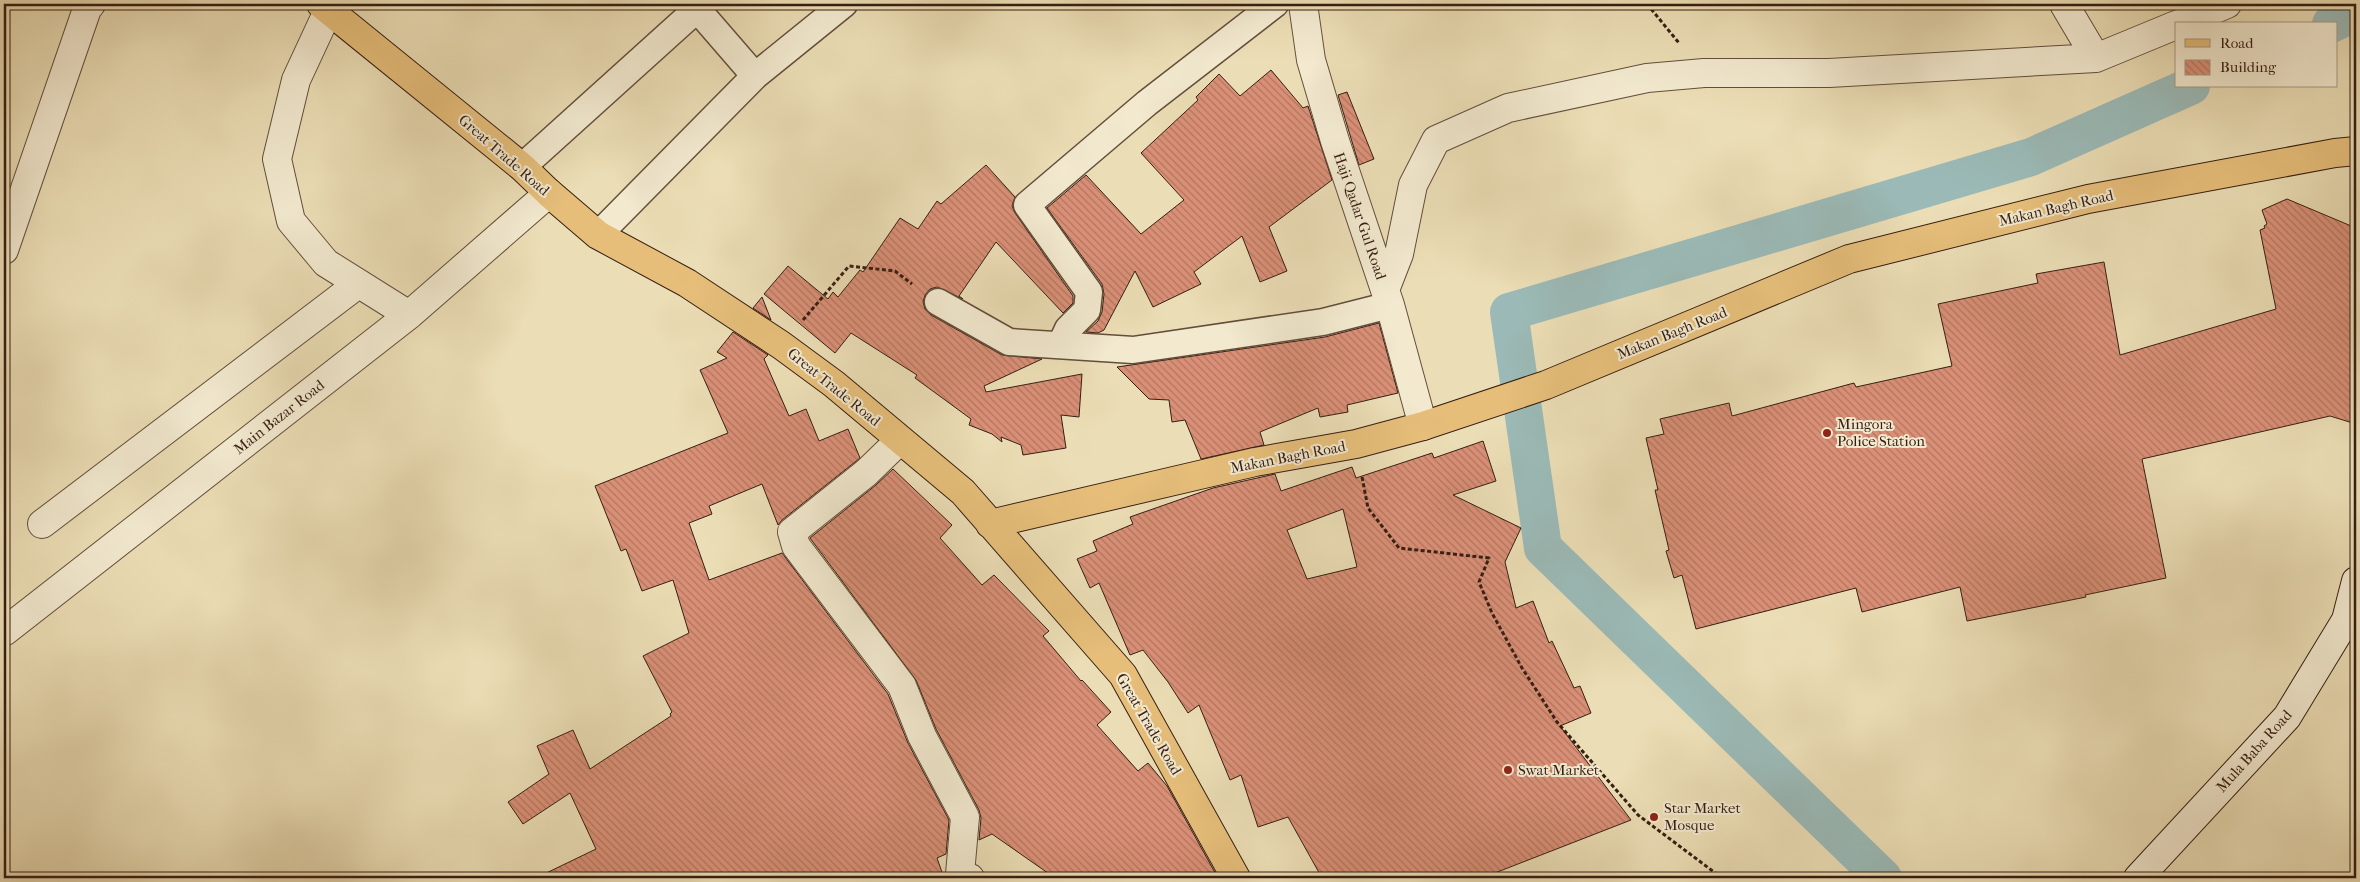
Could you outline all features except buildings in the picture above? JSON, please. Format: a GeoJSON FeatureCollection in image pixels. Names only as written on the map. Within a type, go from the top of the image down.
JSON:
{"type":"FeatureCollection","features":[{"type":"Feature","properties":{"kind":"main road","name":"Great Trade Road"},"geometry":{"type":"LineString","coordinates":[[325,7],[522,167],[549,194],[598,235],[687,282],[781,345],[834,384],[963,492],[1123,676],[1236,878]]}},
{"type":"Feature","properties":{"kind":"main road","name":"Makan Bagh Road"},"geometry":{"type":"LineString","coordinates":[[990,524],[1255,462],[1356,444],[1423,426],[1546,385],[1849,260],[2088,199],[2335,153],[2356,151]]}},
{"type":"Feature","properties":{"kind":"street"},"geometry":{"type":"LineString","coordinates":[[4,250],[87,8],[91,4]]}},
{"type":"Feature","properties":{"kind":"street"},"geometry":{"type":"LineString","coordinates":[[598,235],[755,76],[844,4]]}},
{"type":"Feature","properties":{"kind":"street"},"geometry":{"type":"LineString","coordinates":[[1061,344],[1068,330],[1087,310],[1088,292],[1027,205],[1147,103],[1275,4]]}},
{"type":"Feature","properties":{"kind":"street","name":"Haji Qadar Gul Road"},"geometry":{"type":"LineString","coordinates":[[1303,4],[1311,60],[1335,142],[1387,298],[1423,426]]}},
{"type":"Feature","properties":{"kind":"street"},"geometry":{"type":"LineString","coordinates":[[2064,4],[2096,58]]}},
{"type":"Feature","properties":{"kind":"street"},"geometry":{"type":"LineString","coordinates":[[2183,22],[2228,4]]}},
{"type":"Feature","properties":{"kind":"street"},"geometry":{"type":"LineString","coordinates":[[325,7],[296,80],[277,158],[291,221],[326,263],[410,315]]}},
{"type":"Feature","properties":{"kind":"street"},"geometry":{"type":"LineString","coordinates":[[522,167],[697,9],[755,76]]}},
{"type":"Feature","properties":{"kind":"street"},"geometry":{"type":"LineString","coordinates":[[938,302],[1009,342],[1133,350],[1323,322],[1387,298],[1399,254],[1413,185],[1436,140],[1508,108],[1647,78],[1704,72],[1829,73],[2096,58],[2175,25]]}},
{"type":"Feature","properties":{"kind":"street","name":"Main Bazar Road"},"geometry":{"type":"LineString","coordinates":[[4,632],[410,315],[549,194]]}},
{"type":"Feature","properties":{"kind":"street"},"geometry":{"type":"LineString","coordinates":[[42,524],[358,284]]}},
{"type":"Feature","properties":{"kind":"street"},"geometry":{"type":"LineString","coordinates":[[900,440],[866,473],[792,532],[796,546],[902,686],[922,736],[965,817],[960,874],[970,878]]}},
{"type":"Feature","properties":{"kind":"street","name":"Mula Baba Road"},"geometry":{"type":"LineString","coordinates":[[2138,878],[2287,718],[2346,620],[2356,581]]}},
{"type":"Feature","properties":{"kind":"path"},"geometry":{"type":"LineString","coordinates":[[1647,4],[1704,72]]}},
{"type":"Feature","properties":{"kind":"path"},"geometry":{"type":"LineString","coordinates":[[781,345],[849,266],[895,271],[938,302]]}},
{"type":"Feature","properties":{"kind":"path"},"geometry":{"type":"LineString","coordinates":[[1356,444],[1368,508],[1399,548],[1489,558],[1479,582],[1492,613],[1522,668],[1557,722],[1638,815],[1722,878]]}},
{"type":"Feature","properties":{"kind":"waterway"},"geometry":{"type":"LineString","coordinates":[[2335,22],[2356,12]]}},
{"type":"Feature","properties":{"kind":"waterway"},"geometry":{"type":"LineString","coordinates":[[1883,878],[1543,548],[1509,312],[2031,157],[2186,88]]}},
{"type":"Feature","properties":{"kind":"place","name":"Mingora Police Station"},"geometry":{"type":"Point","coordinates":[1827,433]}},
{"type":"Feature","properties":{"kind":"place","name":"Swat Market"},"geometry":{"type":"Point","coordinates":[1508,770]}},
{"type":"Feature","properties":{"kind":"place","name":"Star Market Mosque"},"geometry":{"type":"Point","coordinates":[1654,817]}}]}
